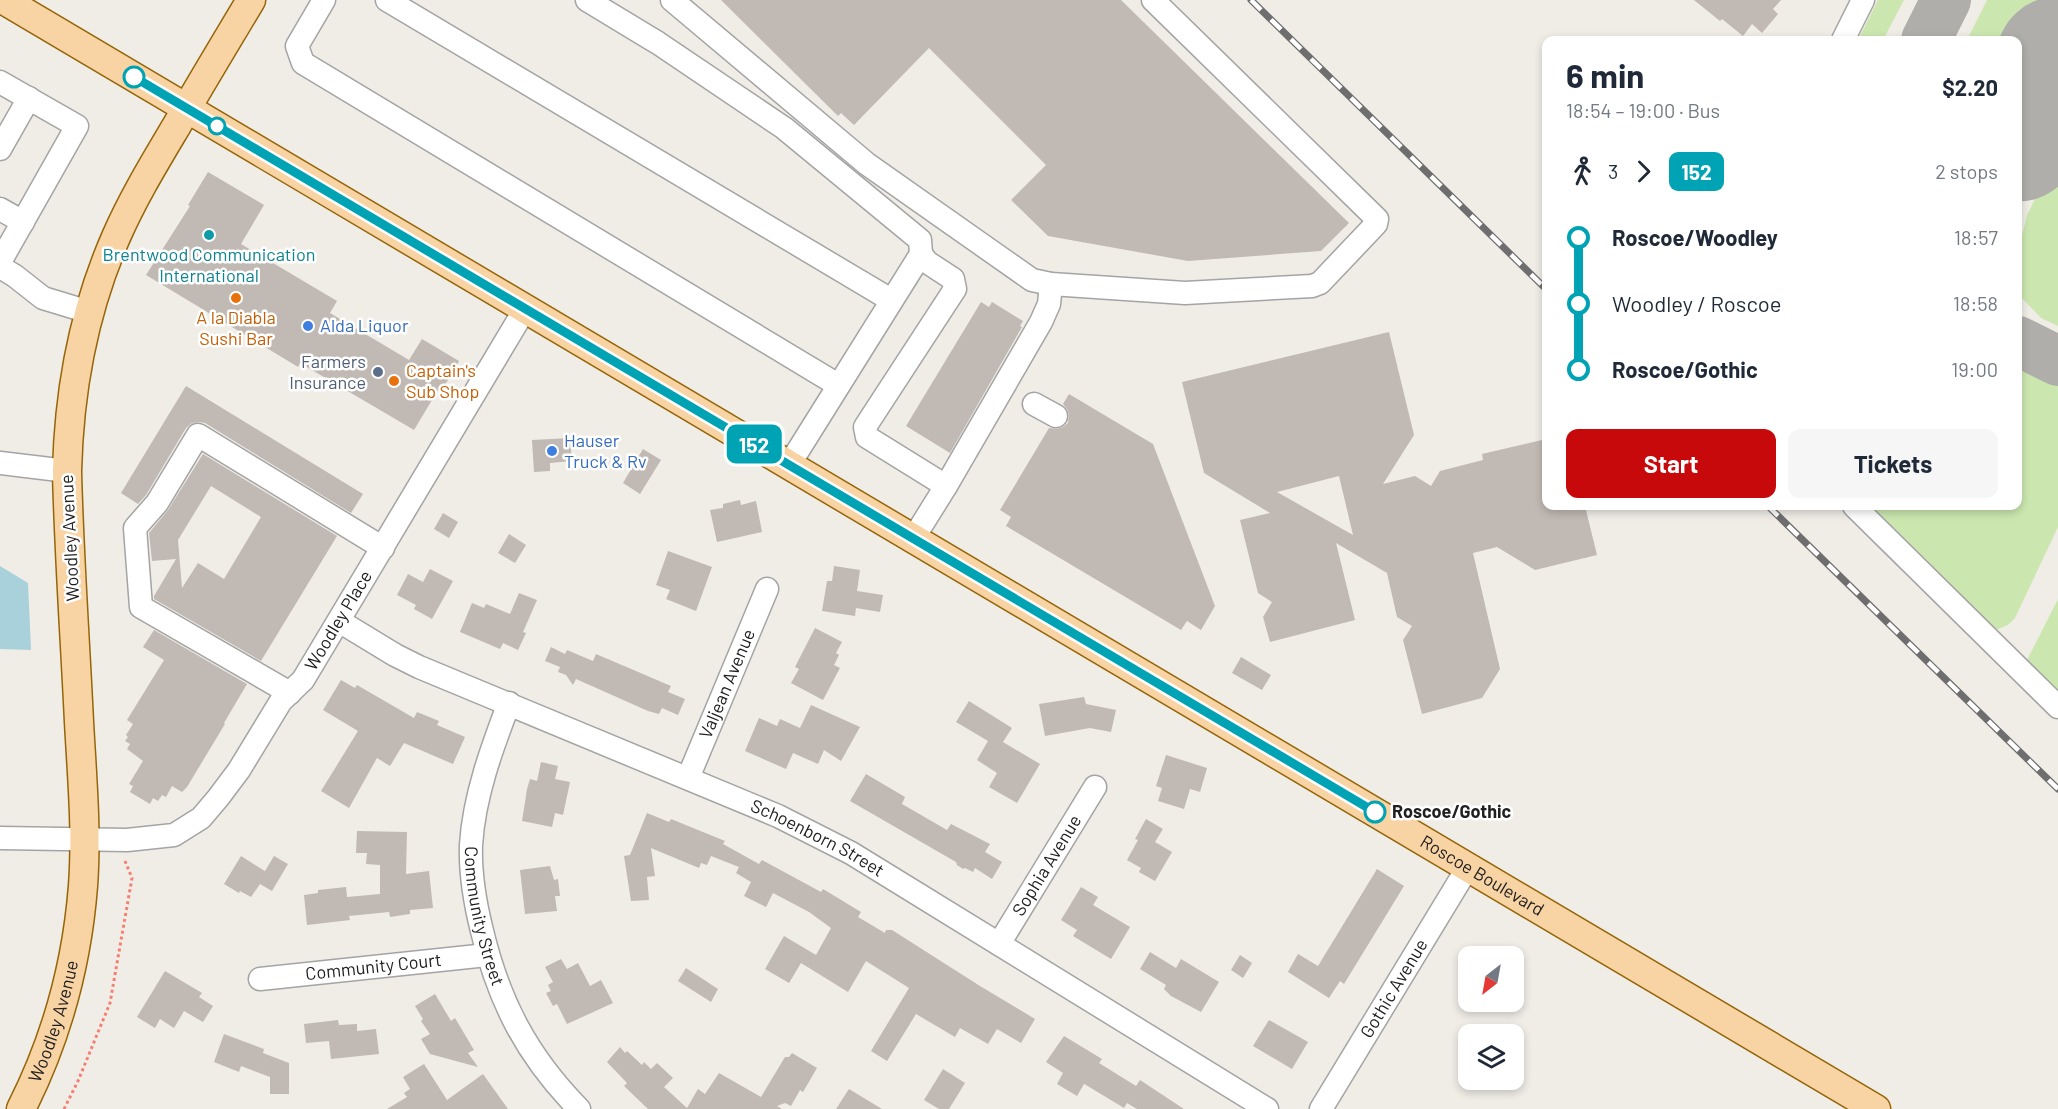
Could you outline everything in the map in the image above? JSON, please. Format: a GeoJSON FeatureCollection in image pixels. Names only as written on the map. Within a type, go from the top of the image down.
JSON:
{"type":"FeatureCollection","features":[{"type":"Feature","properties":{"kind":"main road","name":"Roscoe Boulevard"},"geometry":{"type":"LineString","coordinates":[[4,0],[1876,1109]]}},
{"type":"Feature","properties":{"kind":"main road","name":"Woodley Avenue"},"geometry":{"type":"LineString","coordinates":[[21,1109],[41,1065],[69,977],[82,897],[83,790],[67,471],[68,428],[80,350],[89,312],[116,237],[141,187],[251,0]]}},
{"type":"Feature","properties":{"kind":"street"},"geometry":{"type":"LineString","coordinates":[[324,0],[297,46],[303,63],[838,385]]}},
{"type":"Feature","properties":{"kind":"street"},"geometry":{"type":"LineString","coordinates":[[387,0],[891,300]]}},
{"type":"Feature","properties":{"kind":"street"},"geometry":{"type":"LineString","coordinates":[[587,0],[658,43],[784,128],[920,240],[921,254],[927,262],[953,279],[955,289],[865,427],[867,437],[946,486]]}},
{"type":"Feature","properties":{"kind":"street"},"geometry":{"type":"LineString","coordinates":[[672,0],[867,164],[1032,280],[1051,284],[1185,293],[1320,284],[1377,219],[1153,0]]}},
{"type":"Feature","properties":{"kind":"street"},"geometry":{"type":"LineString","coordinates":[[1845,36],[1863,0]]}},
{"type":"Feature","properties":{"kind":"street"},"geometry":{"type":"LineString","coordinates":[[0,82],[77,126],[0,262]]}},
{"type":"Feature","properties":{"kind":"street"},"geometry":{"type":"LineString","coordinates":[[0,149],[29,98]]}},
{"type":"Feature","properties":{"kind":"street"},"geometry":{"type":"LineString","coordinates":[[0,209],[23,222]]}},
{"type":"Feature","properties":{"kind":"street"},"geometry":{"type":"LineString","coordinates":[[789,465],[921,254]]}},
{"type":"Feature","properties":{"kind":"street"},"geometry":{"type":"LineString","coordinates":[[0,267],[43,298],[89,312]]}},
{"type":"Feature","properties":{"kind":"street"},"geometry":{"type":"LineString","coordinates":[[913,539],[1041,322],[1049,304],[1051,284]]}},
{"type":"Feature","properties":{"kind":"street","name":"Woodley Place"},"geometry":{"type":"LineString","coordinates":[[0,838],[127,840],[174,835],[201,818],[239,770],[282,701],[303,680],[525,309]]}},
{"type":"Feature","properties":{"kind":"street"},"geometry":{"type":"LineString","coordinates":[[1034,404],[1056,416]]}},
{"type":"Feature","properties":{"kind":"street"},"geometry":{"type":"LineString","coordinates":[[290,693],[141,607],[135,528],[157,503],[198,435],[382,548]]}},
{"type":"Feature","properties":{"kind":"street"},"geometry":{"type":"LineString","coordinates":[[0,463],[67,471]]}},
{"type":"Feature","properties":{"kind":"street"},"geometry":{"type":"LineString","coordinates":[[1858,510],[2058,707]]}},
{"type":"Feature","properties":{"kind":"street","name":"Valjean Avenue"},"geometry":{"type":"LineString","coordinates":[[688,778],[767,589]]}},
{"type":"Feature","properties":{"kind":"street","name":"Schoenborn Street"},"geometry":{"type":"LineString","coordinates":[[339,621],[419,667],[812,832],[851,853],[1267,1109]]}},
{"type":"Feature","properties":{"kind":"street","name":"Community Street"},"geometry":{"type":"LineString","coordinates":[[509,703],[492,747],[475,813],[471,845],[475,900],[487,955],[498,988],[519,1032],[561,1090],[579,1109]]}},
{"type":"Feature","properties":{"kind":"street","name":"Sophia Avenue"},"geometry":{"type":"LineString","coordinates":[[999,944],[1095,787]]}},
{"type":"Feature","properties":{"kind":"street","name":"Gothic Avenue"},"geometry":{"type":"LineString","coordinates":[[1321,1109],[1468,867]]}},
{"type":"Feature","properties":{"kind":"street","name":"Community Court"},"geometry":{"type":"LineString","coordinates":[[260,979],[487,955]]}},
{"type":"Feature","properties":{"kind":"path"},"geometry":{"type":"LineString","coordinates":[[64,1109],[110,1003],[132,878],[125,861]]}},
{"type":"Feature","properties":{"kind":"green space"},"geometry":{"type":"Polygon","coordinates":[[[1878,0],[1904,0],[1885,36],[1860,36],[1878,0]]]}},
{"type":"Feature","properties":{"kind":"green space"},"geometry":{"type":"Polygon","coordinates":[[[1987,0],[2038,0],[2020,36],[1969,36],[1987,0]]]}},
{"type":"Feature","properties":{"kind":"green space"},"geometry":{"type":"Polygon","coordinates":[[[2058,153],[2058,326],[2041,318],[2022,298],[2022,236],[2027,215],[2058,153]]]}},
{"type":"Feature","properties":{"kind":"green space"},"geometry":{"type":"Polygon","coordinates":[[[2022,367],[2058,385],[2058,527],[2015,618],[2008,625],[1996,630],[1874,510],[2022,510],[2022,367]]]}},
{"type":"Feature","properties":{"kind":"green space"},"geometry":{"type":"Polygon","coordinates":[[[2058,599],[2058,691],[2027,660],[2058,599]]]}},
{"type":"Feature","properties":{"kind":"water"},"geometry":{"type":"Polygon","coordinates":[[[0,566],[28,583],[31,650],[0,649],[0,566]]]}},
{"type":"Feature","properties":{"kind":"building"},"geometry":{"type":"Polygon","coordinates":[[[721,0],[1121,0],[1349,223],[1321,251],[1188,261],[1048,236],[1011,200],[1046,165],[929,48],[854,125],[841,113],[838,116],[721,0]]]}},
{"type":"Feature","properties":{"kind":"building"},"geometry":{"type":"Polygon","coordinates":[[[1694,0],[1781,0],[1773,9],[1778,14],[1762,33],[1752,24],[1743,36],[1694,0]]]}},
{"type":"Feature","properties":{"kind":"building"},"geometry":{"type":"Polygon","coordinates":[[[208,172],[264,205],[241,244],[337,301],[330,313],[409,360],[422,339],[459,361],[441,392],[438,390],[414,430],[300,363],[298,367],[146,275],[190,206],[188,205],[208,172]]]}},
{"type":"Feature","properties":{"kind":"building"},"geometry":{"type":"Polygon","coordinates":[[[981,302],[989,307],[992,302],[1023,321],[1020,326],[1022,327],[950,453],[906,426],[981,302]]]}},
{"type":"Feature","properties":{"kind":"building"},"geometry":{"type":"Polygon","coordinates":[[[1389,332],[1414,435],[1383,484],[1415,476],[1431,486],[1440,471],[1483,460],[1482,454],[1542,440],[1542,510],[1586,510],[1597,555],[1535,570],[1497,547],[1473,553],[1500,669],[1482,698],[1422,714],[1403,640],[1412,626],[1397,617],[1387,573],[1336,543],[1355,620],[1270,642],[1263,617],[1272,602],[1258,593],[1240,520],[1270,513],[1204,473],[1182,382],[1389,332]],[[1339,476],[1277,492],[1353,535],[1339,476]]]}},
{"type":"Feature","properties":{"kind":"building"},"geometry":{"type":"Polygon","coordinates":[[[186,386],[363,494],[351,513],[205,423],[199,422],[192,423],[186,428],[146,495],[138,504],[121,493],[186,386]]]}},
{"type":"Feature","properties":{"kind":"building"},"geometry":{"type":"Polygon","coordinates":[[[1069,394],[1153,444],[1215,606],[1201,630],[1187,621],[1181,630],[1006,526],[1011,517],[1000,510],[1049,428],[1057,429],[1068,423],[1069,415],[1063,404],[1069,394]]]}},
{"type":"Feature","properties":{"kind":"building","name":"Hauser Truck & Rv"},"geometry":{"type":"Polygon","coordinates":[[[570,438],[572,461],[550,463],[550,471],[534,472],[532,440],[570,438]]]}},
{"type":"Feature","properties":{"kind":"building"},"geometry":{"type":"Polygon","coordinates":[[[643,449],[661,460],[640,494],[623,483],[643,449]]]}},
{"type":"Feature","properties":{"kind":"building"},"geometry":{"type":"Polygon","coordinates":[[[203,454],[337,536],[261,661],[154,599],[176,559],[152,561],[149,533],[168,510],[203,454]],[[211,486],[178,540],[182,588],[198,563],[224,579],[261,517],[211,486]]]}},
{"type":"Feature","properties":{"kind":"building"},"geometry":{"type":"Polygon","coordinates":[[[740,500],[741,505],[756,501],[762,532],[717,542],[710,510],[723,508],[723,504],[740,500]]]}},
{"type":"Feature","properties":{"kind":"building"},"geometry":{"type":"Polygon","coordinates":[[[443,513],[458,522],[449,538],[434,529],[443,513]]]}},
{"type":"Feature","properties":{"kind":"building"},"geometry":{"type":"Polygon","coordinates":[[[509,534],[526,545],[515,563],[498,553],[509,534]]]}},
{"type":"Feature","properties":{"kind":"building"},"geometry":{"type":"Polygon","coordinates":[[[668,551],[712,567],[696,611],[666,599],[670,590],[656,585],[668,551]]]}},
{"type":"Feature","properties":{"kind":"building"},"geometry":{"type":"Polygon","coordinates":[[[834,566],[860,570],[857,591],[883,595],[880,612],[856,608],[855,616],[822,611],[827,581],[832,581],[834,566]]]}},
{"type":"Feature","properties":{"kind":"building"},"geometry":{"type":"Polygon","coordinates":[[[430,569],[453,581],[432,619],[414,609],[416,605],[397,595],[408,574],[423,582],[430,569]]]}},
{"type":"Feature","properties":{"kind":"building"},"geometry":{"type":"Polygon","coordinates":[[[519,593],[537,600],[518,650],[503,643],[500,649],[460,632],[472,603],[484,608],[486,604],[510,614],[519,593]]]}},
{"type":"Feature","properties":{"kind":"building"},"geometry":{"type":"Polygon","coordinates":[[[815,628],[842,642],[836,653],[839,655],[834,665],[840,668],[823,700],[791,683],[799,669],[795,667],[815,628]]]}},
{"type":"Feature","properties":{"kind":"building"},"geometry":{"type":"Polygon","coordinates":[[[154,630],[247,684],[187,787],[182,792],[172,786],[166,797],[162,795],[158,801],[153,798],[150,804],[130,792],[133,786],[129,784],[143,761],[127,749],[130,744],[125,741],[133,724],[127,720],[164,660],[143,647],[154,630]]]}},
{"type":"Feature","properties":{"kind":"building"},"geometry":{"type":"Polygon","coordinates":[[[551,647],[565,654],[567,650],[593,661],[596,654],[671,686],[668,692],[685,699],[678,715],[662,708],[659,714],[648,711],[576,679],[573,685],[566,675],[558,672],[560,667],[545,661],[551,647]]]}},
{"type":"Feature","properties":{"kind":"building"},"geometry":{"type":"Polygon","coordinates":[[[1241,657],[1271,675],[1262,690],[1232,673],[1241,657]]]}},
{"type":"Feature","properties":{"kind":"building"},"geometry":{"type":"Polygon","coordinates":[[[341,680],[355,688],[357,685],[414,718],[417,712],[439,721],[437,725],[465,737],[453,764],[404,743],[390,766],[377,758],[349,808],[321,791],[358,731],[323,710],[341,680]]]}},
{"type":"Feature","properties":{"kind":"building"},"geometry":{"type":"Polygon","coordinates":[[[1084,697],[1086,704],[1116,710],[1111,732],[1090,728],[1045,736],[1039,704],[1084,697]]]}},
{"type":"Feature","properties":{"kind":"building"},"geometry":{"type":"Polygon","coordinates":[[[969,701],[1012,728],[1003,742],[1040,764],[1017,803],[989,787],[997,773],[977,760],[988,741],[956,722],[969,701]]]}},
{"type":"Feature","properties":{"kind":"building"},"geometry":{"type":"Polygon","coordinates":[[[811,705],[860,727],[841,761],[824,750],[818,764],[793,753],[786,769],[745,751],[759,718],[777,726],[780,719],[800,728],[811,705]]]}},
{"type":"Feature","properties":{"kind":"building"},"geometry":{"type":"Polygon","coordinates":[[[1166,755],[1207,768],[1200,792],[1190,789],[1184,809],[1158,801],[1162,788],[1156,786],[1166,755]]]}},
{"type":"Feature","properties":{"kind":"building"},"geometry":{"type":"Polygon","coordinates":[[[541,762],[558,766],[555,779],[570,782],[563,815],[555,813],[552,827],[522,821],[530,779],[537,781],[541,762]]]}},
{"type":"Feature","properties":{"kind":"building"},"geometry":{"type":"Polygon","coordinates":[[[866,774],[905,797],[902,804],[947,830],[951,824],[990,844],[985,852],[1002,862],[992,879],[975,868],[973,872],[963,869],[956,862],[850,801],[866,774]]]}},
{"type":"Feature","properties":{"kind":"building"},"geometry":{"type":"Polygon","coordinates":[[[647,813],[669,822],[671,819],[725,841],[723,844],[759,864],[762,860],[821,892],[823,889],[861,912],[858,917],[885,933],[886,930],[892,930],[1035,1019],[1021,1043],[997,1029],[988,1044],[960,1028],[955,1037],[916,1014],[887,1061],[871,1051],[909,988],[866,961],[848,992],[801,963],[789,983],[765,969],[784,936],[816,955],[831,928],[809,912],[773,893],[766,907],[744,896],[751,882],[736,873],[739,867],[711,856],[707,865],[701,863],[699,868],[651,848],[655,876],[647,877],[649,900],[631,901],[624,856],[630,855],[647,813]]]}},
{"type":"Feature","properties":{"kind":"building"},"geometry":{"type":"Polygon","coordinates":[[[1146,819],[1163,829],[1155,842],[1172,852],[1155,881],[1139,872],[1141,868],[1127,860],[1146,819]]]}},
{"type":"Feature","properties":{"kind":"building"},"geometry":{"type":"Polygon","coordinates":[[[357,831],[407,832],[406,874],[429,871],[433,908],[410,910],[410,914],[390,917],[389,912],[349,916],[350,920],[307,925],[304,895],[318,893],[318,890],[346,887],[347,897],[380,894],[380,865],[366,864],[367,853],[356,853],[357,831]]]}},
{"type":"Feature","properties":{"kind":"building"},"geometry":{"type":"Polygon","coordinates":[[[241,856],[265,871],[274,856],[288,864],[272,891],[260,884],[251,897],[224,884],[241,856]]]}},
{"type":"Feature","properties":{"kind":"building"},"geometry":{"type":"Polygon","coordinates":[[[550,866],[554,880],[558,879],[560,896],[555,896],[557,911],[525,914],[520,870],[550,866]]]}},
{"type":"Feature","properties":{"kind":"building"},"geometry":{"type":"Polygon","coordinates":[[[1377,869],[1404,886],[1344,984],[1340,981],[1329,998],[1288,972],[1298,954],[1318,966],[1377,869]]]}},
{"type":"Feature","properties":{"kind":"building"},"geometry":{"type":"Polygon","coordinates":[[[1081,887],[1098,897],[1093,905],[1130,927],[1111,959],[1073,936],[1077,930],[1061,920],[1081,887]]]}},
{"type":"Feature","properties":{"kind":"building"},"geometry":{"type":"Polygon","coordinates":[[[1150,952],[1176,968],[1181,959],[1219,982],[1201,1012],[1171,996],[1164,989],[1166,985],[1140,969],[1150,952]]]}},
{"type":"Feature","properties":{"kind":"building"},"geometry":{"type":"Polygon","coordinates":[[[1240,955],[1252,963],[1243,978],[1231,970],[1240,955]]]}},
{"type":"Feature","properties":{"kind":"building"},"geometry":{"type":"Polygon","coordinates":[[[561,959],[567,969],[578,963],[590,986],[601,980],[613,1003],[567,1024],[557,1004],[553,1006],[546,993],[551,991],[548,985],[553,982],[545,967],[561,959]]]}},
{"type":"Feature","properties":{"kind":"building"},"geometry":{"type":"Polygon","coordinates":[[[686,968],[718,989],[711,1002],[678,981],[686,968]]]}},
{"type":"Feature","properties":{"kind":"building"},"geometry":{"type":"Polygon","coordinates":[[[165,971],[202,993],[199,997],[213,1006],[203,1022],[184,1011],[174,1028],[160,1019],[155,1028],[137,1017],[165,971]]]}},
{"type":"Feature","properties":{"kind":"building"},"geometry":{"type":"Polygon","coordinates":[[[435,994],[451,1021],[455,1018],[474,1050],[468,1053],[478,1067],[430,1054],[421,1039],[430,1034],[415,1006],[435,994]]]}},
{"type":"Feature","properties":{"kind":"building"},"geometry":{"type":"Polygon","coordinates":[[[338,1020],[339,1025],[357,1024],[357,1031],[376,1029],[379,1054],[331,1059],[329,1041],[306,1043],[304,1024],[338,1020]]]}},
{"type":"Feature","properties":{"kind":"building"},"geometry":{"type":"Polygon","coordinates":[[[1269,1020],[1308,1042],[1292,1069],[1253,1046],[1269,1020]]]}},
{"type":"Feature","properties":{"kind":"building"},"geometry":{"type":"Polygon","coordinates":[[[224,1034],[264,1049],[263,1053],[289,1063],[289,1094],[270,1094],[270,1077],[241,1066],[239,1072],[214,1062],[224,1034]]]}},
{"type":"Feature","properties":{"kind":"building"},"geometry":{"type":"Polygon","coordinates":[[[1064,1036],[1102,1059],[1099,1063],[1136,1086],[1140,1080],[1184,1109],[1137,1109],[1127,1103],[1124,1108],[1084,1084],[1077,1096],[1057,1084],[1063,1073],[1046,1062],[1064,1036]]]}},
{"type":"Feature","properties":{"kind":"building"},"geometry":{"type":"Polygon","coordinates":[[[620,1047],[625,1053],[627,1051],[642,1065],[644,1062],[651,1069],[657,1063],[673,1078],[664,1087],[687,1108],[698,1089],[705,1094],[719,1073],[761,1097],[785,1057],[789,1057],[792,1053],[817,1068],[803,1092],[800,1090],[791,1106],[785,1103],[777,1106],[782,1109],[648,1109],[624,1086],[627,1083],[607,1062],[620,1047]]]}},
{"type":"Feature","properties":{"kind":"building"},"geometry":{"type":"Polygon","coordinates":[[[424,1064],[447,1100],[483,1074],[508,1109],[387,1109],[407,1097],[404,1093],[410,1089],[403,1077],[424,1064]]]}},
{"type":"Feature","properties":{"kind":"building"},"geometry":{"type":"Polygon","coordinates":[[[943,1069],[965,1083],[949,1109],[939,1109],[924,1100],[943,1069]]]}},
{"type":"Feature","properties":{"kind":"building"},"geometry":{"type":"Polygon","coordinates":[[[849,1089],[882,1109],[836,1109],[849,1089]]]}},
{"type":"Feature","properties":{"kind":"taxiway"},"geometry":{"type":"LineString","coordinates":[[1928,36],[1946,0]]}},
{"type":"Feature","properties":{"kind":"taxiway"},"geometry":{"type":"LineString","coordinates":[[2022,343],[2058,361]]}},
{"type":"Feature","properties":{"kind":"runway"},"geometry":{"type":"LineString","coordinates":[[2022,132],[2058,58]]}},
{"type":"Feature","properties":{"kind":"railway"},"geometry":{"type":"LineString","coordinates":[[1251,0],[1542,285]]}},
{"type":"Feature","properties":{"kind":"railway"},"geometry":{"type":"LineString","coordinates":[[1772,510],[2058,789]]}},
{"type":"Feature","properties":{"kind":"bus line","name":"152"},"geometry":{"type":"LineString","coordinates":[[134,77],[1375,812]]}},
{"type":"Feature","properties":{"kind":"place","name":"Brentwood Communication International"},"geometry":{"type":"Point","coordinates":[209,235]}},
{"type":"Feature","properties":{"kind":"place","name":"A la Diabla Sushi Bar"},"geometry":{"type":"Point","coordinates":[236,298]}},
{"type":"Feature","properties":{"kind":"place","name":"Alda Liquor"},"geometry":{"type":"Point","coordinates":[308,326]}},
{"type":"Feature","properties":{"kind":"place","name":"Farmers Insurance"},"geometry":{"type":"Point","coordinates":[378,372]}},
{"type":"Feature","properties":{"kind":"place","name":"Captain's Sub Shop"},"geometry":{"type":"Point","coordinates":[394,381]}},
{"type":"Feature","properties":{"kind":"place","name":"Hauser Truck & Rv"},"geometry":{"type":"Point","coordinates":[552,451]}},
{"type":"Feature","properties":{"kind":"place","name":"Roscoe/Gothic"},"geometry":{"type":"Point","coordinates":[1375,812]}}]}
